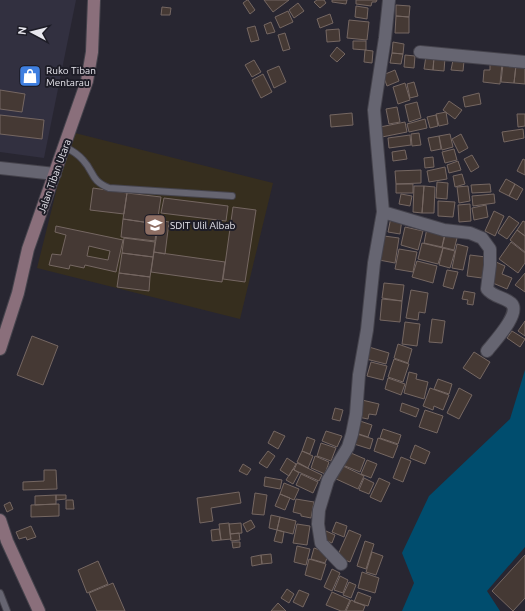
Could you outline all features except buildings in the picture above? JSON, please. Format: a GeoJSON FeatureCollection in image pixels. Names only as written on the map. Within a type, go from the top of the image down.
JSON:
{"type":"FeatureCollection","features":[{"type":"Feature","properties":{"kind":"street","name":"Jalan Tiban Utara"},"geometry":{"type":"LineString","coordinates":[[0,347],[18,292],[28,249],[87,81],[92,52],[94,0]]}},
{"type":"Feature","properties":{"kind":"street"},"geometry":{"type":"LineString","coordinates":[[341,564],[321,543],[318,524],[319,510],[328,480],[348,447],[356,414],[359,375],[367,330],[374,263],[383,212],[374,110],[389,0]]}},
{"type":"Feature","properties":{"kind":"street"},"geometry":{"type":"LineString","coordinates":[[420,52],[525,62]]}},
{"type":"Feature","properties":{"kind":"street"},"geometry":{"type":"LineString","coordinates":[[0,168],[55,174]]}},
{"type":"Feature","properties":{"kind":"street"},"geometry":{"type":"LineString","coordinates":[[383,212],[444,230],[470,233],[482,238],[486,243],[490,249],[487,289],[490,293],[511,303],[514,308],[513,315],[503,331],[487,351]]}},
{"type":"Feature","properties":{"kind":"street"},"geometry":{"type":"LineString","coordinates":[[0,520],[4,540],[39,611]]}},
{"type":"Feature","properties":{"kind":"lane"},"geometry":{"type":"LineString","coordinates":[[65,147],[82,158],[89,167],[94,178],[100,184],[109,188],[232,196]]}},
{"type":"Feature","properties":{"kind":"lane"},"geometry":{"type":"LineString","coordinates":[[0,593],[7,611]]}},
{"type":"Feature","properties":{"kind":"shaded area","name":"Ruko Tiban Mentarau"},"geometry":{"type":"Polygon","coordinates":[[[0,0],[76,0],[44,158],[0,152],[0,0]]]}},
{"type":"Feature","properties":{"kind":"shaded area","name":"SDIT Ulil Albab"},"geometry":{"type":"Polygon","coordinates":[[[71,132],[273,183],[240,319],[37,268],[71,132]]]}},
{"type":"Feature","properties":{"kind":"water"},"geometry":{"type":"Polygon","coordinates":[[[525,370],[525,547],[487,591],[500,611],[402,611],[414,583],[402,553],[429,496],[510,419],[525,370]]]}},
{"type":"Feature","properties":{"kind":"place","name":"Ruko Tiban Mentarau"},"geometry":{"type":"Point","coordinates":[30,76]}},
{"type":"Feature","properties":{"kind":"place","name":"SDIT Ulil Albab"},"geometry":{"type":"Point","coordinates":[155,225]}}]}
